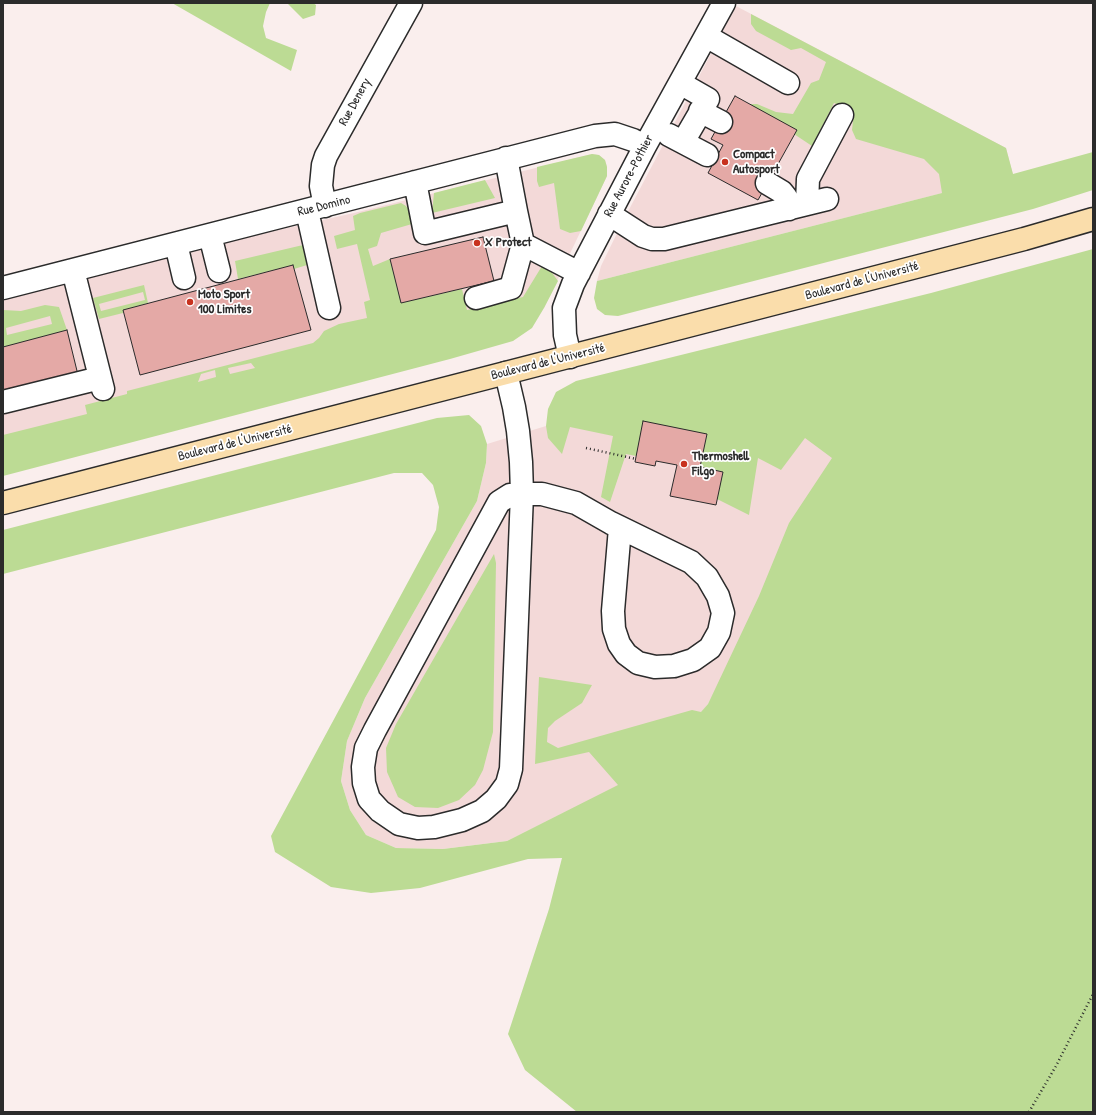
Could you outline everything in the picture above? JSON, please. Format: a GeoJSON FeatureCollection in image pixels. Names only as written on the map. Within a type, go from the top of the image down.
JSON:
{"type":"FeatureCollection","features":[{"type":"Feature","properties":{"kind":"main road","name":"Boulevard de l'Université"},"geometry":{"type":"LineString","coordinates":[[3,503],[1001,245],[1093,219]]}},
{"type":"Feature","properties":{"kind":"street","name":"Rue Denery"},"geometry":{"type":"LineString","coordinates":[[329,308],[316,208],[321,186],[322,165],[411,3]]}},
{"type":"Feature","properties":{"kind":"street","name":"Rue Aurore-Pothier"},"geometry":{"type":"LineString","coordinates":[[570,357],[565,335],[564,308],[579,273],[655,127],[724,3]]}},
{"type":"Feature","properties":{"kind":"street"},"geometry":{"type":"LineString","coordinates":[[706,36],[788,83]]}},
{"type":"Feature","properties":{"kind":"street"},"geometry":{"type":"LineString","coordinates":[[680,83],[708,99],[683,142]]}},
{"type":"Feature","properties":{"kind":"street"},"geometry":{"type":"LineString","coordinates":[[700,111],[721,122]]}},
{"type":"Feature","properties":{"kind":"street"},"geometry":{"type":"LineString","coordinates":[[798,207],[808,179],[842,115]]}},
{"type":"Feature","properties":{"kind":"street"},"geometry":{"type":"LineString","coordinates":[[655,127],[707,155]]}},
{"type":"Feature","properties":{"kind":"street","name":"Rue Domino"},"geometry":{"type":"LineString","coordinates":[[3,288],[595,136],[616,134],[624,136],[645,146]]}},
{"type":"Feature","properties":{"kind":"street"},"geometry":{"type":"LineString","coordinates":[[476,298],[511,288],[523,244],[506,158]]}},
{"type":"Feature","properties":{"kind":"street"},"geometry":{"type":"LineString","coordinates":[[415,182],[425,233],[516,211]]}},
{"type":"Feature","properties":{"kind":"street"},"geometry":{"type":"LineString","coordinates":[[767,183],[782,192],[798,207]]}},
{"type":"Feature","properties":{"kind":"street"},"geometry":{"type":"LineString","coordinates":[[609,214],[643,236],[652,239],[664,239],[827,199]]}},
{"type":"Feature","properties":{"kind":"street"},"geometry":{"type":"LineString","coordinates":[[210,235],[218,271]]}},
{"type":"Feature","properties":{"kind":"street"},"geometry":{"type":"LineString","coordinates":[[176,244],[184,278]]}},
{"type":"Feature","properties":{"kind":"street"},"geometry":{"type":"LineString","coordinates":[[523,244],[579,273]]}},
{"type":"Feature","properties":{"kind":"street"},"geometry":{"type":"LineString","coordinates":[[3,402],[101,383],[73,270]]}},
{"type":"Feature","properties":{"kind":"street"},"geometry":{"type":"LineString","coordinates":[[506,373],[518,431],[522,494],[511,769],[507,784],[496,799],[482,811],[462,820],[434,827],[418,828],[399,824],[380,811],[369,799],[364,783],[363,766],[366,748],[499,502],[510,495],[522,494],[542,494],[576,503],[620,528],[691,562],[707,577],[718,596],[723,613],[719,632],[710,648],[693,660],[674,666],[654,667],[638,663],[626,654],[619,644],[614,628],[613,610],[620,528]]}},
{"type":"Feature","properties":{"kind":"path"},"geometry":{"type":"LineString","coordinates":[[586,448],[636,459]]}},
{"type":"Feature","properties":{"kind":"path"},"geometry":{"type":"LineString","coordinates":[[1029,1112],[1056,1066],[1093,994]]}},
{"type":"Feature","properties":{"kind":"shaded area"},"geometry":{"type":"Polygon","coordinates":[[[736,6],[1006,148],[1013,175],[597,281],[601,266],[622,223],[736,6]]]}},
{"type":"Feature","properties":{"kind":"shaded area"},"geometry":{"type":"Polygon","coordinates":[[[592,154],[599,155],[605,160],[607,176],[544,308],[3,450],[3,300],[229,241],[354,213],[592,154]]]}},
{"type":"Feature","properties":{"kind":"shaded area"},"geometry":{"type":"Polygon","coordinates":[[[910,335],[708,704],[701,713],[618,786],[507,841],[443,849],[396,848],[366,835],[350,810],[341,781],[347,741],[365,698],[477,501],[486,463],[487,444],[546,426],[910,335]]]}},
{"type":"Feature","properties":{"kind":"green space"},"geometry":{"type":"Polygon","coordinates":[[[172,3],[270,3],[266,12],[263,26],[266,38],[297,50],[291,71],[172,3]]]}},
{"type":"Feature","properties":{"kind":"green space"},"geometry":{"type":"Polygon","coordinates":[[[287,3],[313,3],[316,5],[315,15],[303,19],[287,3]]]}},
{"type":"Feature","properties":{"kind":"green space"},"geometry":{"type":"Polygon","coordinates":[[[751,14],[1006,148],[1013,174],[1093,152],[1093,190],[1033,209],[618,316],[605,315],[597,309],[594,298],[597,281],[942,193],[939,174],[924,159],[856,139],[852,130],[854,112],[834,103],[812,146],[749,104],[757,104],[776,112],[793,114],[811,83],[819,80],[826,62],[801,48],[791,50],[756,31],[751,24],[751,14]]]}},
{"type":"Feature","properties":{"kind":"green space"},"geometry":{"type":"Polygon","coordinates":[[[592,154],[599,155],[605,160],[607,176],[581,231],[570,233],[560,229],[554,183],[539,187],[537,181],[537,167],[592,154]]]}},
{"type":"Feature","properties":{"kind":"green space"},"geometry":{"type":"Polygon","coordinates":[[[485,180],[495,198],[432,213],[434,193],[485,180]]]}},
{"type":"Feature","properties":{"kind":"green space"},"geometry":{"type":"Polygon","coordinates":[[[401,203],[406,206],[412,214],[412,224],[381,233],[377,246],[368,249],[373,266],[390,259],[401,303],[462,289],[467,310],[523,297],[542,266],[550,270],[558,281],[532,328],[513,341],[450,359],[3,476],[3,435],[87,414],[85,405],[127,394],[127,391],[313,343],[324,331],[339,324],[367,318],[364,302],[370,300],[357,244],[337,249],[334,236],[355,230],[353,216],[401,203]],[[251,363],[228,368],[230,374],[255,368],[251,363]],[[215,370],[201,374],[198,382],[216,377],[215,370]]]}},
{"type":"Feature","properties":{"kind":"green space"},"geometry":{"type":"Polygon","coordinates":[[[303,245],[307,265],[294,269],[293,265],[238,279],[235,261],[303,245]]]}},
{"type":"Feature","properties":{"kind":"green space"},"geometry":{"type":"Polygon","coordinates":[[[1093,249],[1093,1112],[577,1112],[525,1070],[508,1034],[549,909],[562,858],[528,859],[420,888],[371,893],[331,887],[275,852],[271,836],[436,530],[439,507],[433,485],[422,473],[394,473],[3,574],[3,530],[437,418],[469,415],[481,426],[487,444],[486,463],[477,501],[365,698],[347,741],[341,781],[350,810],[366,835],[396,848],[443,849],[507,841],[618,785],[589,752],[535,764],[539,677],[592,685],[582,703],[555,721],[548,728],[547,742],[558,748],[692,710],[701,712],[708,704],[759,596],[789,523],[832,458],[805,438],[781,470],[758,458],[749,515],[717,499],[723,472],[700,467],[707,434],[636,456],[626,454],[610,502],[601,497],[613,436],[570,427],[562,454],[548,438],[546,426],[548,409],[556,392],[576,381],[931,293],[1093,249]]]}},
{"type":"Feature","properties":{"kind":"green space"},"geometry":{"type":"Polygon","coordinates":[[[144,285],[148,303],[123,310],[123,313],[99,319],[93,298],[144,285]],[[143,292],[99,304],[101,311],[145,300],[143,292]]]}},
{"type":"Feature","properties":{"kind":"green space"},"geometry":{"type":"Polygon","coordinates":[[[45,305],[59,307],[67,330],[3,347],[3,310],[21,311],[45,305]],[[50,316],[6,328],[7,335],[52,324],[50,316]]]}},
{"type":"Feature","properties":{"kind":"green space"},"geometry":{"type":"Polygon","coordinates":[[[494,554],[496,563],[493,732],[483,770],[475,785],[459,800],[438,808],[415,807],[398,797],[387,772],[386,748],[396,724],[494,554]]]}},
{"type":"Feature","properties":{"kind":"building"},"geometry":{"type":"Polygon","coordinates":[[[735,96],[797,130],[758,200],[708,173],[723,145],[711,139],[735,96]]]}},
{"type":"Feature","properties":{"kind":"building"},"geometry":{"type":"Polygon","coordinates":[[[483,237],[494,281],[401,303],[390,259],[483,237]]]}},
{"type":"Feature","properties":{"kind":"building"},"geometry":{"type":"Polygon","coordinates":[[[293,265],[311,330],[140,375],[123,310],[293,265]]]}},
{"type":"Feature","properties":{"kind":"building"},"geometry":{"type":"Polygon","coordinates":[[[67,330],[78,375],[3,395],[3,347],[67,330]]]}},
{"type":"Feature","properties":{"kind":"building","name":"Thermoshell Filgo"},"geometry":{"type":"Polygon","coordinates":[[[643,421],[707,434],[700,467],[723,472],[716,505],[670,496],[677,465],[656,461],[655,466],[635,462],[643,421]]]}},
{"type":"Feature","properties":{"kind":"place","name":"Compact Autosport"},"geometry":{"type":"Point","coordinates":[725,162]}},
{"type":"Feature","properties":{"kind":"place","name":"X Protect"},"geometry":{"type":"Point","coordinates":[477,243]}},
{"type":"Feature","properties":{"kind":"place","name":"Moto Sport 100 Limites"},"geometry":{"type":"Point","coordinates":[190,302]}},
{"type":"Feature","properties":{"kind":"place","name":"Thermoshell Filgo"},"geometry":{"type":"Point","coordinates":[684,464]}}]}
